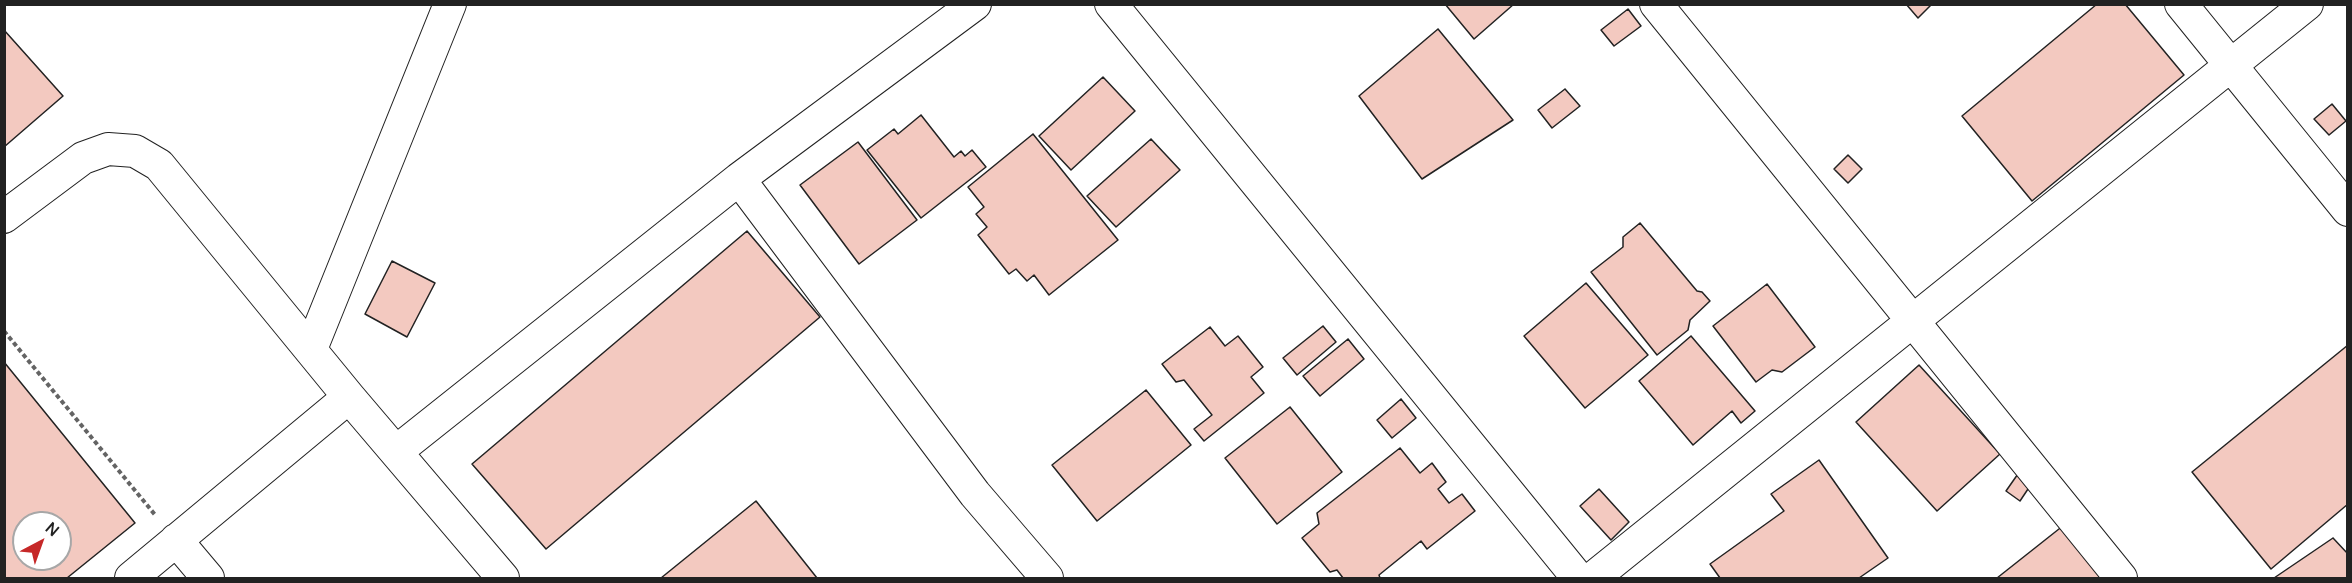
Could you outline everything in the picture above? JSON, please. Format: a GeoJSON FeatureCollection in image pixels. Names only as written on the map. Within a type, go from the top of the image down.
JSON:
{"type":"FeatureCollection","features":[{"type":"Feature","properties":{"kind":"street"},"geometry":{"type":"LineString","coordinates":[[311,349],[450,4]]}},
{"type":"Feature","properties":{"kind":"street"},"geometry":{"type":"LineString","coordinates":[[397,451],[739,179],[975,4]]}},
{"type":"Feature","properties":{"kind":"street"},"geometry":{"type":"LineString","coordinates":[[1111,4],[1578,579]]}},
{"type":"Feature","properties":{"kind":"street"},"geometry":{"type":"LineString","coordinates":[[1656,4],[2121,579]]}},
{"type":"Feature","properties":{"kind":"street"},"geometry":{"type":"LineString","coordinates":[[2181,4],[2348,210]]}},
{"type":"Feature","properties":{"kind":"street"},"geometry":{"type":"LineString","coordinates":[[1593,579],[2307,4]]}},
{"type":"Feature","properties":{"kind":"street"},"geometry":{"type":"LineString","coordinates":[[4,217],[83,158],[108,149],[135,151],[159,165],[349,397],[503,579]]}},
{"type":"Feature","properties":{"kind":"street"},"geometry":{"type":"LineString","coordinates":[[739,179],[975,494],[1047,579]]}},
{"type":"Feature","properties":{"kind":"street"},"geometry":{"type":"LineString","coordinates":[[131,579],[349,397]]}},
{"type":"Feature","properties":{"kind":"street"},"geometry":{"type":"LineString","coordinates":[[177,540],[208,579]]}},
{"type":"Feature","properties":{"kind":"path"},"geometry":{"type":"LineString","coordinates":[[4,331],[177,540]]}},
{"type":"Feature","properties":{"kind":"building"},"geometry":{"type":"Polygon","coordinates":[[[1445,4],[1514,4],[1474,39],[1445,4]]]}},
{"type":"Feature","properties":{"kind":"building"},"geometry":{"type":"Polygon","coordinates":[[[1906,4],[1932,4],[1918,18],[1906,4]]]}},
{"type":"Feature","properties":{"kind":"building"},"geometry":{"type":"Polygon","coordinates":[[[2097,4],[2125,4],[2184,75],[2032,201],[1962,116],[2097,4]]]}},
{"type":"Feature","properties":{"kind":"building"},"geometry":{"type":"Polygon","coordinates":[[[1628,9],[1641,26],[1614,46],[1601,30],[1628,9]]]}},
{"type":"Feature","properties":{"kind":"building"},"geometry":{"type":"Polygon","coordinates":[[[1438,29],[1513,120],[1422,179],[1359,96],[1438,29]]]}},
{"type":"Feature","properties":{"kind":"building"},"geometry":{"type":"Polygon","coordinates":[[[4,30],[63,96],[4,147],[4,30]]]}},
{"type":"Feature","properties":{"kind":"building"},"geometry":{"type":"Polygon","coordinates":[[[1103,77],[1135,111],[1071,170],[1039,136],[1103,77]]]}},
{"type":"Feature","properties":{"kind":"building"},"geometry":{"type":"Polygon","coordinates":[[[1565,89],[1580,106],[1552,128],[1538,110],[1565,89]]]}},
{"type":"Feature","properties":{"kind":"building"},"geometry":{"type":"Polygon","coordinates":[[[2332,104],[2346,121],[2329,135],[2314,119],[2332,104]]]}},
{"type":"Feature","properties":{"kind":"building"},"geometry":{"type":"Polygon","coordinates":[[[921,115],[954,157],[961,151],[965,156],[972,150],[986,167],[921,218],[867,150],[894,129],[898,134],[921,115]]]}},
{"type":"Feature","properties":{"kind":"building"},"geometry":{"type":"Polygon","coordinates":[[[1033,134],[1118,240],[1049,295],[1034,275],[1027,281],[1016,269],[1009,274],[978,235],[987,227],[976,214],[984,207],[968,187],[1033,134]]]}},
{"type":"Feature","properties":{"kind":"building"},"geometry":{"type":"Polygon","coordinates":[[[1151,139],[1180,170],[1116,227],[1087,196],[1151,139]]]}},
{"type":"Feature","properties":{"kind":"building"},"geometry":{"type":"Polygon","coordinates":[[[858,142],[917,220],[859,264],[800,185],[858,142]]]}},
{"type":"Feature","properties":{"kind":"building"},"geometry":{"type":"Polygon","coordinates":[[[1848,155],[1862,169],[1848,183],[1834,169],[1848,155]]]}},
{"type":"Feature","properties":{"kind":"building"},"geometry":{"type":"Polygon","coordinates":[[[1640,223],[1697,291],[1702,292],[1710,301],[1690,320],[1688,330],[1657,355],[1591,272],[1623,247],[1623,237],[1640,223]]]}},
{"type":"Feature","properties":{"kind":"building"},"geometry":{"type":"Polygon","coordinates":[[[747,231],[820,317],[546,549],[472,464],[747,231]]]}},
{"type":"Feature","properties":{"kind":"building"},"geometry":{"type":"Polygon","coordinates":[[[392,261],[435,283],[407,337],[365,314],[392,261]]]}},
{"type":"Feature","properties":{"kind":"building"},"geometry":{"type":"Polygon","coordinates":[[[1586,283],[1648,355],[1585,408],[1524,336],[1586,283]]]}},
{"type":"Feature","properties":{"kind":"building"},"geometry":{"type":"Polygon","coordinates":[[[1767,284],[1815,347],[1782,372],[1772,370],[1756,382],[1713,326],[1767,284]]]}},
{"type":"Feature","properties":{"kind":"building"},"geometry":{"type":"Polygon","coordinates":[[[1323,326],[1336,342],[1297,375],[1283,358],[1323,326]]]}},
{"type":"Feature","properties":{"kind":"building"},"geometry":{"type":"Polygon","coordinates":[[[1210,327],[1225,346],[1238,336],[1263,367],[1251,377],[1264,393],[1204,441],[1194,429],[1212,415],[1184,380],[1176,382],[1162,364],[1210,327]]]}},
{"type":"Feature","properties":{"kind":"building"},"geometry":{"type":"Polygon","coordinates":[[[1691,336],[1755,411],[1741,423],[1732,411],[1693,445],[1639,381],[1691,336]]]}},
{"type":"Feature","properties":{"kind":"building"},"geometry":{"type":"Polygon","coordinates":[[[1348,339],[1364,359],[1320,396],[1303,376],[1348,339]]]}},
{"type":"Feature","properties":{"kind":"building"},"geometry":{"type":"Polygon","coordinates":[[[2348,345],[2348,504],[2271,569],[2192,472],[2348,345]]]}},
{"type":"Feature","properties":{"kind":"building"},"geometry":{"type":"Polygon","coordinates":[[[4,362],[135,523],[67,578],[4,578],[4,362]]]}},
{"type":"Feature","properties":{"kind":"building"},"geometry":{"type":"Polygon","coordinates":[[[1919,365],[2000,454],[1937,511],[1856,422],[1919,365]]]}},
{"type":"Feature","properties":{"kind":"building"},"geometry":{"type":"Polygon","coordinates":[[[1146,390],[1191,445],[1097,521],[1052,465],[1146,390]]]}},
{"type":"Feature","properties":{"kind":"building"},"geometry":{"type":"Polygon","coordinates":[[[1401,399],[1416,418],[1392,438],[1377,420],[1401,399]]]}},
{"type":"Feature","properties":{"kind":"building"},"geometry":{"type":"Polygon","coordinates":[[[1290,407],[1342,472],[1277,524],[1225,458],[1290,407]]]}},
{"type":"Feature","properties":{"kind":"building"},"geometry":{"type":"Polygon","coordinates":[[[1400,448],[1420,473],[1432,463],[1446,482],[1438,489],[1449,503],[1462,494],[1475,511],[1427,549],[1421,541],[1379,575],[1380,578],[1343,578],[1337,570],[1330,572],[1302,538],[1319,524],[1317,513],[1400,448]]]}},
{"type":"Feature","properties":{"kind":"building"},"geometry":{"type":"Polygon","coordinates":[[[1819,460],[1888,558],[1859,578],[1720,578],[1710,564],[1784,511],[1771,494],[1819,460]]]}},
{"type":"Feature","properties":{"kind":"building"},"geometry":{"type":"Polygon","coordinates":[[[2020,471],[2034,480],[2020,501],[2006,491],[2020,471]]]}},
{"type":"Feature","properties":{"kind":"building"},"geometry":{"type":"Polygon","coordinates":[[[1599,489],[1629,522],[1611,540],[1580,506],[1599,489]]]}},
{"type":"Feature","properties":{"kind":"building"},"geometry":{"type":"Polygon","coordinates":[[[756,501],[817,578],[661,578],[756,501]]]}},
{"type":"Feature","properties":{"kind":"building"},"geometry":{"type":"Polygon","coordinates":[[[2064,525],[2107,578],[1997,578],[2064,525]]]}},
{"type":"Feature","properties":{"kind":"building"},"geometry":{"type":"Polygon","coordinates":[[[2333,538],[2348,554],[2348,578],[2274,578],[2333,538]]]}}]}
